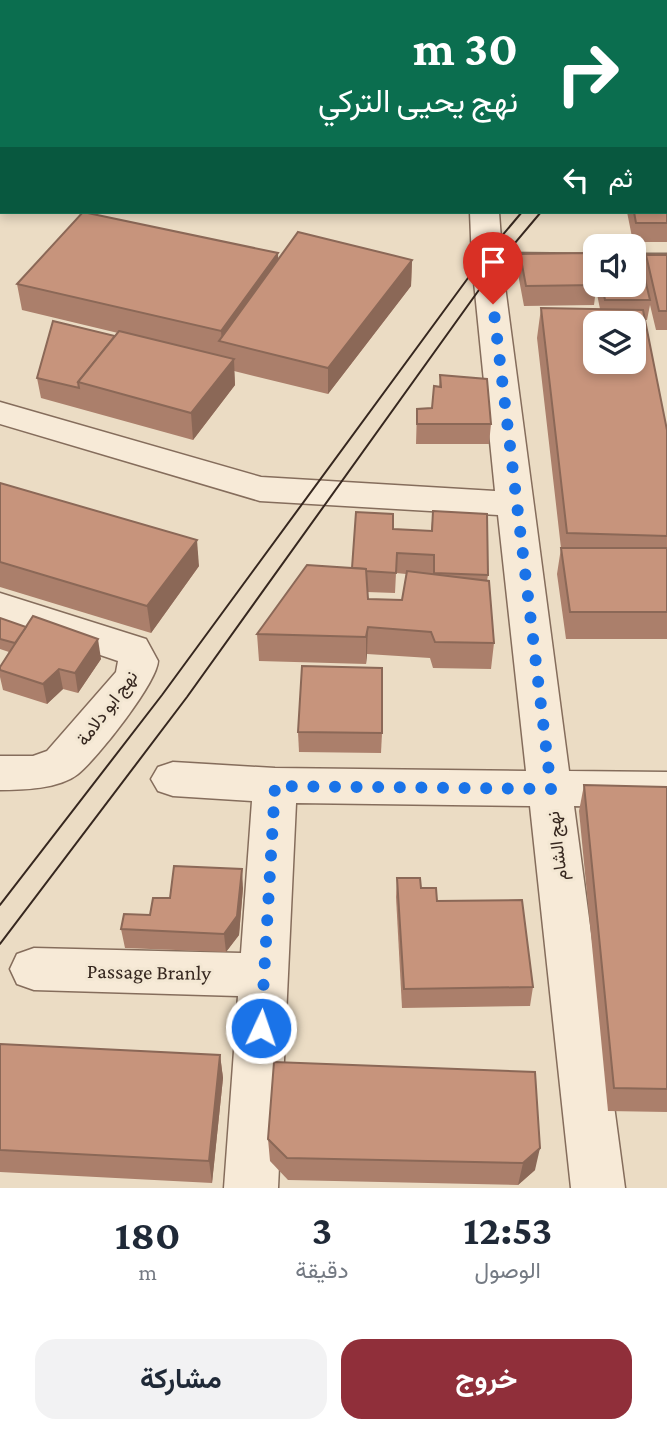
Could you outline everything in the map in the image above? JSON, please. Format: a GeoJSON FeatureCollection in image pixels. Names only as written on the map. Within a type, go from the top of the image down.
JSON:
{"type":"FeatureCollection","features":[{"type":"Feature","properties":{"kind":"street","name":"نهج الشام"},"geometry":{"type":"LineString","coordinates":[[485,214],[487,262],[515,504],[598,1188]]}},
{"type":"Feature","properties":{"kind":"street"},"geometry":{"type":"LineString","coordinates":[[487,262],[583,263]]}},
{"type":"Feature","properties":{"kind":"street"},"geometry":{"type":"LineString","coordinates":[[646,263],[667,263]]}},
{"type":"Feature","properties":{"kind":"street"},"geometry":{"type":"LineString","coordinates":[[0,413],[261,489],[515,504]]}},
{"type":"Feature","properties":{"kind":"street","name":"نهج ابو دلامة"},"geometry":{"type":"LineString","coordinates":[[0,607],[132,649],[138,655],[139,665],[132,681],[72,754],[50,769],[33,773],[0,773]]}},
{"type":"Feature","properties":{"kind":"street"},"geometry":{"type":"LineString","coordinates":[[173,779],[275,786],[667,790]]}},
{"type":"Feature","properties":{"kind":"street"},"geometry":{"type":"LineString","coordinates":[[251,1188],[275,786]]}},
{"type":"Feature","properties":{"kind":"street","name":"Passage Branly"},"geometry":{"type":"LineString","coordinates":[[34,969],[264,975]]}},
{"type":"Feature","properties":{"kind":"building"},"geometry":{"type":"Polygon","coordinates":[[[81,214],[93,214],[278,253],[221,331],[17,284],[81,214]]]}},
{"type":"Feature","properties":{"kind":"building"},"geometry":{"type":"Polygon","coordinates":[[[634,214],[667,214],[667,223],[636,223],[634,214]]]}},
{"type":"Feature","properties":{"kind":"building"},"geometry":{"type":"Polygon","coordinates":[[[298,232],[412,260],[328,368],[219,341],[298,232]]]}},
{"type":"Feature","properties":{"kind":"building"},"geometry":{"type":"Polygon","coordinates":[[[583,253],[583,285],[526,286],[520,254],[583,253]]]}},
{"type":"Feature","properties":{"kind":"building"},"geometry":{"type":"Polygon","coordinates":[[[646,255],[667,255],[667,311],[659,311],[646,255]]]}},
{"type":"Feature","properties":{"kind":"building"},"geometry":{"type":"Polygon","coordinates":[[[646,283],[650,300],[605,300],[604,297],[646,297],[646,283]]]}},
{"type":"Feature","properties":{"kind":"building"},"geometry":{"type":"Polygon","coordinates":[[[541,308],[643,310],[583,311],[583,374],[646,374],[646,325],[667,430],[667,536],[567,533],[541,308]]]}},
{"type":"Feature","properties":{"kind":"building"},"geometry":{"type":"Polygon","coordinates":[[[53,321],[115,336],[78,382],[79,388],[37,378],[53,321]]]}},
{"type":"Feature","properties":{"kind":"building"},"geometry":{"type":"Polygon","coordinates":[[[119,331],[234,359],[191,413],[78,382],[119,331]]]}},
{"type":"Feature","properties":{"kind":"building"},"geometry":{"type":"Polygon","coordinates":[[[440,375],[487,379],[491,424],[417,424],[417,409],[432,408],[434,386],[441,387],[440,375]]]}},
{"type":"Feature","properties":{"kind":"building"},"geometry":{"type":"Polygon","coordinates":[[[0,483],[197,540],[147,606],[0,562],[0,483]]]}},
{"type":"Feature","properties":{"kind":"building"},"geometry":{"type":"Polygon","coordinates":[[[433,511],[487,514],[488,575],[434,573],[434,555],[397,553],[396,573],[352,568],[356,512],[393,514],[393,529],[432,531],[433,511]]]}},
{"type":"Feature","properties":{"kind":"building"},"geometry":{"type":"Polygon","coordinates":[[[561,548],[667,548],[667,612],[570,612],[561,548]]]}},
{"type":"Feature","properties":{"kind":"building"},"geometry":{"type":"Polygon","coordinates":[[[307,565],[366,569],[368,599],[402,600],[407,571],[489,581],[494,643],[435,642],[431,632],[368,627],[366,637],[257,634],[307,565]]]}},
{"type":"Feature","properties":{"kind":"building"},"geometry":{"type":"Polygon","coordinates":[[[33,616],[98,639],[75,673],[59,669],[43,684],[0,670],[33,616]]]}},
{"type":"Feature","properties":{"kind":"building"},"geometry":{"type":"Polygon","coordinates":[[[0,618],[26,627],[15,643],[0,639],[0,618]]]}},
{"type":"Feature","properties":{"kind":"building"},"geometry":{"type":"Polygon","coordinates":[[[302,666],[382,668],[382,733],[298,732],[302,666]]]}},
{"type":"Feature","properties":{"kind":"building"},"geometry":{"type":"Polygon","coordinates":[[[584,785],[667,787],[667,1089],[614,1088],[584,785]]]}},
{"type":"Feature","properties":{"kind":"building"},"geometry":{"type":"Polygon","coordinates":[[[174,866],[242,869],[237,916],[224,934],[121,929],[124,914],[150,915],[153,898],[170,898],[174,866]]]}},
{"type":"Feature","properties":{"kind":"building"},"geometry":{"type":"Polygon","coordinates":[[[397,878],[420,878],[421,888],[436,888],[437,901],[522,900],[533,987],[404,989],[397,878]]]}},
{"type":"Feature","properties":{"kind":"building"},"geometry":{"type":"Polygon","coordinates":[[[0,1044],[220,1055],[209,1161],[0,1150],[0,1044]]]}},
{"type":"Feature","properties":{"kind":"building"},"geometry":{"type":"Polygon","coordinates":[[[274,1062],[535,1072],[540,1148],[523,1163],[287,1158],[268,1139],[274,1062]]]}},
{"type":"Feature","properties":{"kind":"tram line"},"geometry":{"type":"LineString","coordinates":[[0,905],[162,695],[479,263],[520,214]]}},
{"type":"Feature","properties":{"kind":"tram line"},"geometry":{"type":"LineString","coordinates":[[0,944],[187,697],[499,262],[539,214]]}},
{"type":"Feature","properties":{"kind":"route"},"geometry":{"type":"LineString","coordinates":[[261,1028],[275,786],[551,789],[493,304]]}}]}
